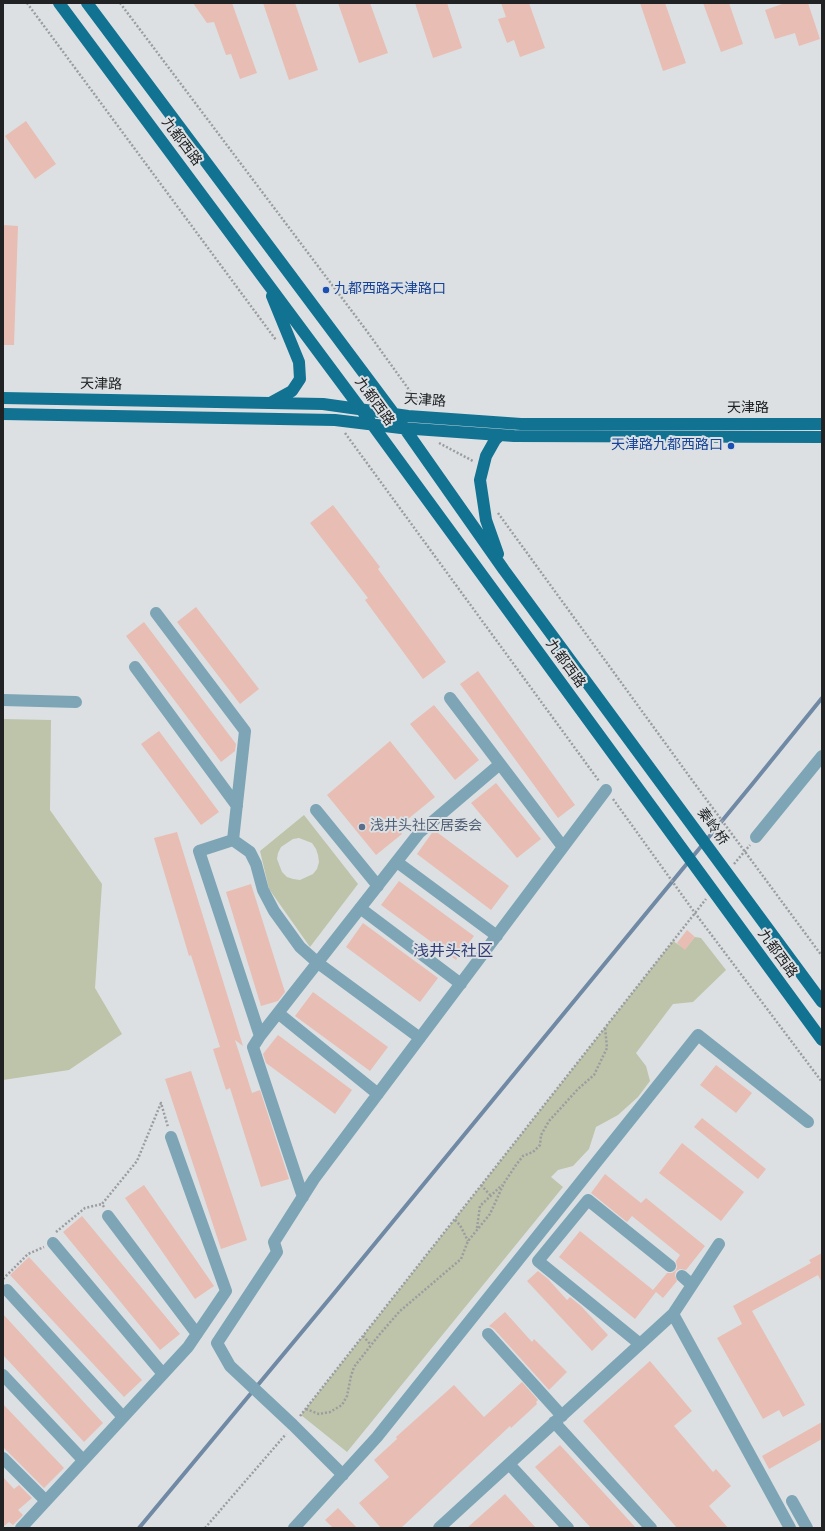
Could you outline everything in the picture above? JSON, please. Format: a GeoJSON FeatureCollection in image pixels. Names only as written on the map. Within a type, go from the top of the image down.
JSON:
{"type":"FeatureCollection","features":[{"type":"Feature","properties":{"kind":"main road","name":"九都西路"},"geometry":{"type":"LineString","coordinates":[[59,3],[362,410],[822,1040]]}},
{"type":"Feature","properties":{"kind":"main road","name":"九都西路"},"geometry":{"type":"LineString","coordinates":[[87,3],[394,414],[504,570],[675,802]]}},
{"type":"Feature","properties":{"kind":"main road"},"geometry":{"type":"LineString","coordinates":[[266,280],[299,362],[300,379],[292,391],[271,403]]}},
{"type":"Feature","properties":{"kind":"main road","name":"天津路"},"geometry":{"type":"LineString","coordinates":[[3,398],[323,404],[394,414],[521,424],[822,424]]}},
{"type":"Feature","properties":{"kind":"main road","name":"天津路"},"geometry":{"type":"LineString","coordinates":[[3,414],[335,420],[405,429],[500,435],[822,436]]}},
{"type":"Feature","properties":{"kind":"main road"},"geometry":{"type":"LineString","coordinates":[[500,435],[495,440],[486,456],[480,480],[486,520],[504,570]]}},
{"type":"Feature","properties":{"kind":"main road","name":"秦岭桥"},"geometry":{"type":"LineString","coordinates":[[675,802],[725,871]]}},
{"type":"Feature","properties":{"kind":"main road","name":"九都西路"},"geometry":{"type":"LineString","coordinates":[[725,871],[822,1002]]}},
{"type":"Feature","properties":{"kind":"street"},"geometry":{"type":"LineString","coordinates":[[156,613],[245,731],[233,840]]}},
{"type":"Feature","properties":{"kind":"street"},"geometry":{"type":"LineString","coordinates":[[135,667],[237,806]]}},
{"type":"Feature","properties":{"kind":"street"},"geometry":{"type":"LineString","coordinates":[[450,698],[563,847]]}},
{"type":"Feature","properties":{"kind":"street"},"geometry":{"type":"LineString","coordinates":[[3,700],[76,702]]}},
{"type":"Feature","properties":{"kind":"street"},"geometry":{"type":"LineString","coordinates":[[756,837],[822,756]]}},
{"type":"Feature","properties":{"kind":"street"},"geometry":{"type":"LineString","coordinates":[[303,1197],[253,1047],[260,1036],[419,833],[500,764]]}},
{"type":"Feature","properties":{"kind":"street"},"geometry":{"type":"LineString","coordinates":[[343,1475],[292,1424],[230,1366],[217,1343],[277,1252],[274,1242],[314,1179],[606,790]]}},
{"type":"Feature","properties":{"kind":"street"},"geometry":{"type":"LineString","coordinates":[[316,810],[378,886]]}},
{"type":"Feature","properties":{"kind":"street"},"geometry":{"type":"LineString","coordinates":[[233,840],[250,852],[256,864],[263,890],[274,910],[300,947],[420,1038]]}},
{"type":"Feature","properties":{"kind":"street"},"geometry":{"type":"LineString","coordinates":[[233,840],[199,851],[260,1036]]}},
{"type":"Feature","properties":{"kind":"street"},"geometry":{"type":"LineString","coordinates":[[397,862],[497,936]]}},
{"type":"Feature","properties":{"kind":"street"},"geometry":{"type":"LineString","coordinates":[[360,908],[461,984]]}},
{"type":"Feature","properties":{"kind":"street"},"geometry":{"type":"LineString","coordinates":[[278,1013],[378,1094]]}},
{"type":"Feature","properties":{"kind":"street"},"geometry":{"type":"LineString","coordinates":[[294,1528],[377,1437],[698,1035],[808,1122]]}},
{"type":"Feature","properties":{"kind":"street"},"geometry":{"type":"LineString","coordinates":[[21,1528],[188,1347],[226,1291],[171,1137]]}},
{"type":"Feature","properties":{"kind":"street"},"geometry":{"type":"LineString","coordinates":[[640,1344],[538,1261],[588,1200],[670,1266]]}},
{"type":"Feature","properties":{"kind":"street"},"geometry":{"type":"LineString","coordinates":[[108,1216],[197,1334]]}},
{"type":"Feature","properties":{"kind":"street"},"geometry":{"type":"LineString","coordinates":[[53,1243],[163,1374]]}},
{"type":"Feature","properties":{"kind":"street"},"geometry":{"type":"LineString","coordinates":[[439,1528],[673,1314],[719,1244]]}},
{"type":"Feature","properties":{"kind":"street"},"geometry":{"type":"LineString","coordinates":[[682,1276],[692,1284]]}},
{"type":"Feature","properties":{"kind":"street"},"geometry":{"type":"LineString","coordinates":[[6,1290],[123,1418]]}},
{"type":"Feature","properties":{"kind":"street"},"geometry":{"type":"LineString","coordinates":[[673,1314],[790,1528]]}},
{"type":"Feature","properties":{"kind":"street"},"geometry":{"type":"LineString","coordinates":[[488,1334],[651,1528]]}},
{"type":"Feature","properties":{"kind":"street"},"geometry":{"type":"LineString","coordinates":[[3,1375],[83,1460]]}},
{"type":"Feature","properties":{"kind":"street"},"geometry":{"type":"LineString","coordinates":[[3,1458],[46,1501]]}},
{"type":"Feature","properties":{"kind":"street"},"geometry":{"type":"LineString","coordinates":[[509,1464],[568,1528]]}},
{"type":"Feature","properties":{"kind":"street"},"geometry":{"type":"LineString","coordinates":[[792,1501],[807,1528]]}},
{"type":"Feature","properties":{"kind":"path"},"geometry":{"type":"LineString","coordinates":[[120,3],[366,330],[428,417]]}},
{"type":"Feature","properties":{"kind":"path"},"geometry":{"type":"LineString","coordinates":[[433,430],[437,442],[483,467]]}},
{"type":"Feature","properties":{"kind":"path"},"geometry":{"type":"LineString","coordinates":[[493,507],[822,956]]}},
{"type":"Feature","properties":{"kind":"path"},"geometry":{"type":"LineString","coordinates":[[725,871],[756,837]]}},
{"type":"Feature","properties":{"kind":"path"},"geometry":{"type":"LineString","coordinates":[[644,843],[822,1082]]}},
{"type":"Feature","properties":{"kind":"path"},"geometry":{"type":"LineString","coordinates":[[205,1528],[306,1409],[695,913],[710,888]]}},
{"type":"Feature","properties":{"kind":"path"},"geometry":{"type":"LineString","coordinates":[[306,1409],[319,1414],[330,1412],[342,1405],[347,1396],[354,1367],[371,1345],[400,1311],[460,1259],[468,1241],[477,1228],[490,1214],[504,1183],[523,1156],[533,1152],[540,1145],[541,1135],[549,1121],[594,1075],[607,1048],[605,1027]]}},
{"type":"Feature","properties":{"kind":"path"},"geometry":{"type":"LineString","coordinates":[[108,1216],[102,1204],[137,1161],[161,1102],[171,1137]]}},
{"type":"Feature","properties":{"kind":"path"},"geometry":{"type":"LineString","coordinates":[[477,1228],[480,1206],[504,1183]]}},
{"type":"Feature","properties":{"kind":"path"},"geometry":{"type":"LineString","coordinates":[[482,1185],[490,1195]]}},
{"type":"Feature","properties":{"kind":"path"},"geometry":{"type":"LineString","coordinates":[[454,1220],[460,1225],[468,1241]]}},
{"type":"Feature","properties":{"kind":"path"},"geometry":{"type":"LineString","coordinates":[[363,1336],[371,1345]]}},
{"type":"Feature","properties":{"kind":"green space"},"geometry":{"type":"Polygon","coordinates":[[[3,719],[51,720],[50,810],[102,884],[95,988],[122,1034],[69,1070],[3,1080],[3,719]]]}},
{"type":"Feature","properties":{"kind":"green space"},"geometry":{"type":"Polygon","coordinates":[[[304,815],[358,884],[310,947],[269,889],[260,851],[304,815]],[[299,838],[293,839],[281,847],[277,859],[282,872],[287,877],[300,880],[313,874],[317,869],[319,862],[318,855],[312,843],[299,838]]]}},
{"type":"Feature","properties":{"kind":"green space"},"geometry":{"type":"Polygon","coordinates":[[[695,937],[701,938],[726,970],[693,1002],[673,1004],[636,1053],[646,1066],[650,1081],[638,1097],[618,1115],[596,1127],[589,1149],[573,1166],[558,1170],[551,1177],[563,1187],[347,1452],[301,1415],[673,941],[685,949],[695,937]]]}},
{"type":"Feature","properties":{"kind":"building"},"geometry":{"type":"Polygon","coordinates":[[[193,3],[232,3],[257,73],[240,79],[231,54],[226,55],[214,22],[207,23],[193,3]]]}},
{"type":"Feature","properties":{"kind":"building"},"geometry":{"type":"Polygon","coordinates":[[[263,3],[295,3],[318,70],[289,80],[263,3]]]}},
{"type":"Feature","properties":{"kind":"building"},"geometry":{"type":"Polygon","coordinates":[[[338,3],[370,3],[388,53],[359,63],[338,3]]]}},
{"type":"Feature","properties":{"kind":"building"},"geometry":{"type":"Polygon","coordinates":[[[415,3],[447,3],[462,48],[433,58],[415,3]]]}},
{"type":"Feature","properties":{"kind":"building"},"geometry":{"type":"Polygon","coordinates":[[[501,3],[529,3],[545,48],[520,57],[514,40],[507,43],[498,19],[506,17],[501,3]]]}},
{"type":"Feature","properties":{"kind":"building"},"geometry":{"type":"Polygon","coordinates":[[[640,3],[665,3],[686,63],[663,71],[640,3]]]}},
{"type":"Feature","properties":{"kind":"building"},"geometry":{"type":"Polygon","coordinates":[[[703,3],[729,3],[743,44],[721,52],[703,3]]]}},
{"type":"Feature","properties":{"kind":"building"},"geometry":{"type":"Polygon","coordinates":[[[785,3],[808,3],[820,39],[799,46],[795,33],[775,39],[765,10],[785,3]]]}},
{"type":"Feature","properties":{"kind":"building"},"geometry":{"type":"Polygon","coordinates":[[[26,121],[56,164],[35,179],[5,136],[26,121]]]}},
{"type":"Feature","properties":{"kind":"building"},"geometry":{"type":"Polygon","coordinates":[[[3,225],[18,226],[14,345],[3,345],[3,225]]]}},
{"type":"Feature","properties":{"kind":"building"},"geometry":{"type":"Polygon","coordinates":[[[333,505],[380,567],[378,569],[446,662],[423,679],[365,600],[368,598],[310,523],[333,505]]]}},
{"type":"Feature","properties":{"kind":"building"},"geometry":{"type":"Polygon","coordinates":[[[196,607],[259,689],[240,704],[177,622],[196,607]]]}},
{"type":"Feature","properties":{"kind":"building"},"geometry":{"type":"Polygon","coordinates":[[[144,622],[236,744],[235,751],[221,762],[126,636],[144,622]]]}},
{"type":"Feature","properties":{"kind":"building"},"geometry":{"type":"Polygon","coordinates":[[[478,671],[575,805],[558,818],[460,684],[478,671]]]}},
{"type":"Feature","properties":{"kind":"building"},"geometry":{"type":"Polygon","coordinates":[[[434,705],[479,760],[455,780],[410,724],[434,705]]]}},
{"type":"Feature","properties":{"kind":"building"},"geometry":{"type":"Polygon","coordinates":[[[159,731],[219,812],[201,825],[141,744],[159,731]]]}},
{"type":"Feature","properties":{"kind":"building"},"geometry":{"type":"Polygon","coordinates":[[[390,741],[435,797],[397,828],[402,834],[376,855],[327,795],[390,741]]]}},
{"type":"Feature","properties":{"kind":"building"},"geometry":{"type":"Polygon","coordinates":[[[496,783],[541,839],[517,858],[471,803],[496,783]]]}},
{"type":"Feature","properties":{"kind":"building"},"geometry":{"type":"Polygon","coordinates":[[[434,830],[509,886],[491,910],[417,854],[434,830]]]}},
{"type":"Feature","properties":{"kind":"building"},"geometry":{"type":"Polygon","coordinates":[[[177,832],[243,1046],[235,1040],[252,1093],[260,1090],[289,1179],[261,1187],[230,1088],[226,1090],[213,1049],[220,1047],[191,955],[189,956],[154,838],[177,832]]]}},
{"type":"Feature","properties":{"kind":"building"},"geometry":{"type":"Polygon","coordinates":[[[399,881],[474,936],[456,960],[381,905],[399,881]]]}},
{"type":"Feature","properties":{"kind":"building"},"geometry":{"type":"Polygon","coordinates":[[[251,884],[285,992],[278,1001],[261,1006],[226,892],[251,884]]]}},
{"type":"Feature","properties":{"kind":"building"},"geometry":{"type":"Polygon","coordinates":[[[363,923],[438,978],[420,1002],[346,947],[363,923]]]}},
{"type":"Feature","properties":{"kind":"building"},"geometry":{"type":"Polygon","coordinates":[[[687,930],[695,937],[685,950],[677,943],[687,930]]]}},
{"type":"Feature","properties":{"kind":"building"},"geometry":{"type":"Polygon","coordinates":[[[313,992],[388,1047],[370,1071],[295,1016],[313,992]]]}},
{"type":"Feature","properties":{"kind":"building"},"geometry":{"type":"Polygon","coordinates":[[[278,1035],[352,1090],[335,1114],[266,1063],[263,1054],[278,1035]]]}},
{"type":"Feature","properties":{"kind":"building"},"geometry":{"type":"Polygon","coordinates":[[[716,1065],[752,1093],[736,1113],[700,1085],[716,1065]]]}},
{"type":"Feature","properties":{"kind":"building"},"geometry":{"type":"Polygon","coordinates":[[[191,1071],[247,1240],[221,1249],[165,1079],[191,1071]]]}},
{"type":"Feature","properties":{"kind":"building"},"geometry":{"type":"Polygon","coordinates":[[[702,1118],[766,1169],[758,1179],[694,1127],[702,1118]]]}},
{"type":"Feature","properties":{"kind":"building"},"geometry":{"type":"Polygon","coordinates":[[[682,1143],[744,1192],[721,1221],[659,1173],[682,1143]]]}},
{"type":"Feature","properties":{"kind":"building"},"geometry":{"type":"Polygon","coordinates":[[[605,1174],[641,1203],[646,1198],[705,1246],[686,1270],[680,1269],[676,1271],[675,1275],[677,1281],[663,1298],[656,1292],[635,1319],[559,1257],[580,1231],[653,1290],[667,1273],[672,1273],[676,1270],[676,1261],[680,1255],[632,1216],[627,1222],[591,1193],[605,1174]]]}},
{"type":"Feature","properties":{"kind":"building"},"geometry":{"type":"Polygon","coordinates":[[[144,1185],[214,1286],[195,1299],[125,1198],[144,1185]]]}},
{"type":"Feature","properties":{"kind":"building"},"geometry":{"type":"Polygon","coordinates":[[[82,1216],[180,1334],[160,1350],[63,1232],[82,1216]]]}},
{"type":"Feature","properties":{"kind":"building"},"geometry":{"type":"Polygon","coordinates":[[[822,1253],[822,1283],[818,1275],[752,1311],[805,1405],[783,1417],[779,1410],[763,1419],[717,1338],[742,1324],[733,1306],[811,1263],[809,1260],[822,1253]]]}},
{"type":"Feature","properties":{"kind":"building"},"geometry":{"type":"Polygon","coordinates":[[[29,1257],[142,1380],[124,1397],[10,1275],[29,1257]]]}},
{"type":"Feature","properties":{"kind":"building"},"geometry":{"type":"Polygon","coordinates":[[[538,1271],[548,1279],[567,1300],[570,1297],[581,1306],[608,1335],[592,1351],[527,1281],[538,1271]]]}},
{"type":"Feature","properties":{"kind":"building"},"geometry":{"type":"Polygon","coordinates":[[[505,1312],[532,1342],[534,1339],[567,1372],[549,1390],[494,1329],[489,1326],[505,1312]]]}},
{"type":"Feature","properties":{"kind":"building"},"geometry":{"type":"Polygon","coordinates":[[[3,1314],[103,1423],[84,1442],[3,1355],[3,1314]]]}},
{"type":"Feature","properties":{"kind":"building"},"geometry":{"type":"Polygon","coordinates":[[[650,1361],[692,1411],[674,1426],[713,1472],[716,1469],[731,1486],[709,1506],[728,1528],[677,1528],[583,1421],[650,1361]]]}},
{"type":"Feature","properties":{"kind":"building"},"geometry":{"type":"Polygon","coordinates":[[[522,1382],[538,1400],[536,1402],[537,1404],[511,1428],[510,1426],[401,1528],[381,1528],[359,1503],[389,1477],[374,1460],[397,1439],[396,1437],[454,1385],[484,1417],[522,1382]]]}},
{"type":"Feature","properties":{"kind":"building"},"geometry":{"type":"Polygon","coordinates":[[[3,1404],[64,1468],[44,1488],[3,1447],[3,1404]]]}},
{"type":"Feature","properties":{"kind":"building"},"geometry":{"type":"Polygon","coordinates":[[[822,1422],[822,1439],[769,1469],[762,1456],[822,1422]]]}},
{"type":"Feature","properties":{"kind":"building"},"geometry":{"type":"Polygon","coordinates":[[[560,1445],[636,1528],[591,1528],[535,1467],[560,1445]]]}},
{"type":"Feature","properties":{"kind":"building"},"geometry":{"type":"Polygon","coordinates":[[[3,1477],[14,1489],[19,1485],[32,1498],[18,1510],[23,1515],[13,1525],[9,1522],[3,1527],[3,1477]]]}},
{"type":"Feature","properties":{"kind":"building"},"geometry":{"type":"Polygon","coordinates":[[[505,1494],[536,1528],[467,1528],[505,1494]]]}},
{"type":"Feature","properties":{"kind":"building"},"geometry":{"type":"Polygon","coordinates":[[[338,1508],[357,1528],[333,1528],[325,1520],[338,1508]]]}},
{"type":"Feature","properties":{"kind":"waterway"},"geometry":{"type":"LineString","coordinates":[[139,1528],[331,1297],[822,698]]}},
{"type":"Feature","properties":{"kind":"place","name":"九都西路天津路口"},"geometry":{"type":"Point","coordinates":[326,290]}},
{"type":"Feature","properties":{"kind":"place","name":"天津路九都西路口"},"geometry":{"type":"Point","coordinates":[731,446]}},
{"type":"Feature","properties":{"kind":"place","name":"浅井头社区居委会"},"geometry":{"type":"Point","coordinates":[362,827]}},
{"type":"Feature","properties":{"kind":"district","name":"浅井头社区"},"geometry":{"type":"Point","coordinates":[453,952]}}]}
